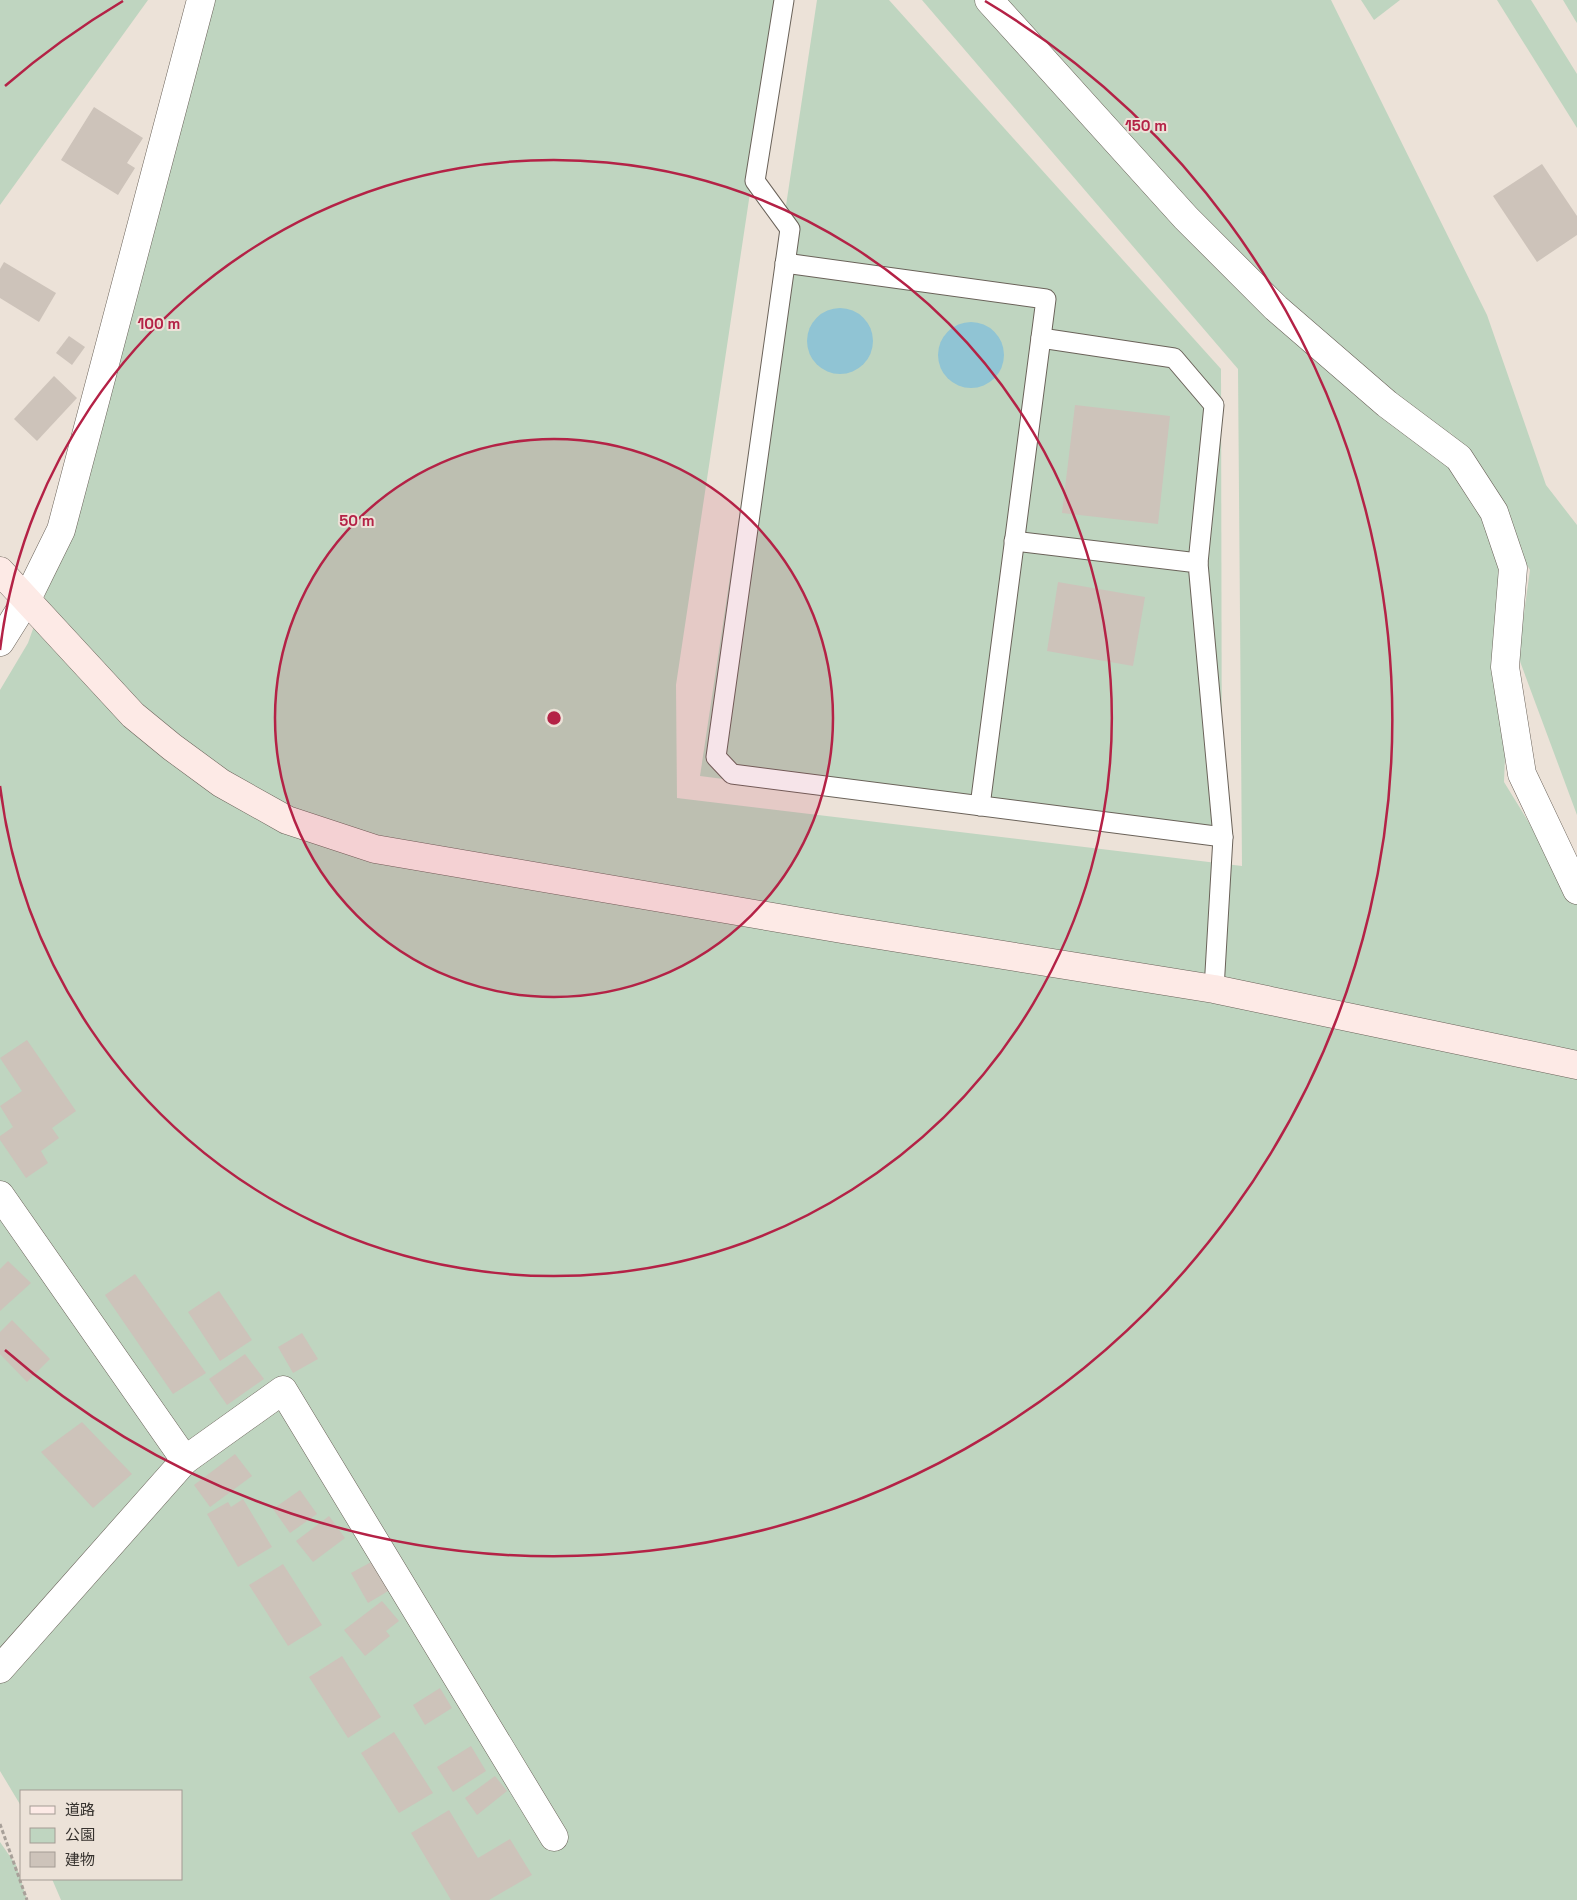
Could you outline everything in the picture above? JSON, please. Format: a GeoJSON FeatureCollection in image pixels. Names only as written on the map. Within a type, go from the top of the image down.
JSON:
{"type":"FeatureCollection","features":[{"type":"Feature","properties":{"kind":"street"},"geometry":{"type":"LineString","coordinates":[[0,642],[27,599],[61,530],[201,0]]}},
{"type":"Feature","properties":{"kind":"street"},"geometry":{"type":"LineString","coordinates":[[989,0],[1186,218],[1276,308],[1387,404],[1459,458],[1494,512],[1513,568],[1505,667],[1522,774],[1577,890]]}},
{"type":"Feature","properties":{"kind":"street"},"geometry":{"type":"LineString","coordinates":[[0,571],[133,715],[172,748],[221,783],[286,820],[375,848],[1214,989],[1577,1064]]}},
{"type":"Feature","properties":{"kind":"street"},"geometry":{"type":"LineString","coordinates":[[0,1195],[185,1460]]}},
{"type":"Feature","properties":{"kind":"street"},"geometry":{"type":"LineString","coordinates":[[0,1668],[185,1460],[283,1390],[554,1837]]}},
{"type":"Feature","properties":{"kind":"lane"},"geometry":{"type":"LineString","coordinates":[[784,0],[755,181],[790,229],[716,757],[732,774],[1223,837]]}},
{"type":"Feature","properties":{"kind":"lane"},"geometry":{"type":"LineString","coordinates":[[785,263],[1046,299],[980,806]]}},
{"type":"Feature","properties":{"kind":"lane"},"geometry":{"type":"LineString","coordinates":[[1041,338],[1174,358],[1214,405],[1198,563],[1223,837],[1214,989]]}},
{"type":"Feature","properties":{"kind":"lane"},"geometry":{"type":"LineString","coordinates":[[1014,541],[1198,563]]}},
{"type":"Feature","properties":{"kind":"path"},"geometry":{"type":"LineString","coordinates":[[0,1824],[27,1900]]}},
{"type":"Feature","properties":{"kind":"green space"},"geometry":{"type":"Polygon","coordinates":[[[0,0],[148,0],[0,205],[0,0]]]}},
{"type":"Feature","properties":{"kind":"green space"},"geometry":{"type":"Polygon","coordinates":[[[212,0],[779,0],[676,685],[677,798],[1242,866],[1238,369],[922,0],[1331,0],[1487,315],[1546,485],[1577,525],[1577,815],[1518,656],[1530,570],[1478,487],[1448,426],[1485,509],[1512,586],[1504,782],[1577,901],[1577,1900],[61,1900],[52,1880],[182,1880],[182,1790],[20,1790],[20,1804],[0,1771],[0,690],[28,643],[91,466],[212,0]]]}},
{"type":"Feature","properties":{"kind":"green space"},"geometry":{"type":"Polygon","coordinates":[[[817,0],[889,0],[1221,369],[1222,843],[700,776],[817,0]]]}},
{"type":"Feature","properties":{"kind":"green space"},"geometry":{"type":"Polygon","coordinates":[[[1361,0],[1400,0],[1374,20],[1361,0]]]}},
{"type":"Feature","properties":{"kind":"green space"},"geometry":{"type":"Polygon","coordinates":[[[1497,0],[1531,0],[1577,74],[1577,128],[1497,0]]]}},
{"type":"Feature","properties":{"kind":"green space"},"geometry":{"type":"Polygon","coordinates":[[[1563,0],[1577,0],[1577,23],[1575,20],[1563,0]]]}},
{"type":"Feature","properties":{"kind":"green space"},"geometry":{"type":"Polygon","coordinates":[[[0,1842],[16,1865],[27,1900],[0,1900],[0,1842]]]}},
{"type":"Feature","properties":{"kind":"water"},"geometry":{"type":"Polygon","coordinates":[[[846,308],[864,317],[871,328],[873,341],[871,354],[864,365],[853,372],[834,374],[816,365],[809,354],[807,335],[816,317],[827,310],[846,308]]]}},
{"type":"Feature","properties":{"kind":"water"},"geometry":{"type":"Polygon","coordinates":[[[977,322],[995,331],[1002,342],[1004,355],[1002,368],[995,379],[984,386],[965,388],[947,379],[940,368],[938,349],[947,331],[958,324],[977,322]]]}},
{"type":"Feature","properties":{"kind":"building"},"geometry":{"type":"Polygon","coordinates":[[[94,107],[143,138],[127,163],[135,168],[118,195],[61,160],[94,107]]]}},
{"type":"Feature","properties":{"kind":"building"},"geometry":{"type":"Polygon","coordinates":[[[1542,164],[1577,216],[1577,235],[1537,262],[1493,196],[1542,164]]]}},
{"type":"Feature","properties":{"kind":"building"},"geometry":{"type":"Polygon","coordinates":[[[4,262],[56,293],[39,322],[0,298],[0,269],[4,262]]]}},
{"type":"Feature","properties":{"kind":"building"},"geometry":{"type":"Polygon","coordinates":[[[69,336],[85,347],[72,365],[56,353],[69,336]]]}},
{"type":"Feature","properties":{"kind":"building"},"geometry":{"type":"Polygon","coordinates":[[[54,376],[77,398],[37,441],[14,419],[54,376]]]}},
{"type":"Feature","properties":{"kind":"building"},"geometry":{"type":"Polygon","coordinates":[[[1075,405],[1170,416],[1158,524],[1062,513],[1075,405]]]}},
{"type":"Feature","properties":{"kind":"building"},"geometry":{"type":"Polygon","coordinates":[[[1058,582],[1145,597],[1133,666],[1047,651],[1058,582]]]}},
{"type":"Feature","properties":{"kind":"building"},"geometry":{"type":"Polygon","coordinates":[[[27,1040],[76,1111],[52,1128],[59,1138],[41,1151],[48,1163],[26,1178],[0,1140],[0,1136],[13,1127],[0,1106],[22,1091],[0,1058],[27,1040]]]}},
{"type":"Feature","properties":{"kind":"building"},"geometry":{"type":"Polygon","coordinates":[[[8,1261],[31,1283],[0,1311],[0,1269],[8,1261]]]}},
{"type":"Feature","properties":{"kind":"building"},"geometry":{"type":"Polygon","coordinates":[[[135,1274],[206,1373],[173,1394],[105,1295],[135,1274]]]}},
{"type":"Feature","properties":{"kind":"building"},"geometry":{"type":"Polygon","coordinates":[[[219,1291],[252,1340],[220,1361],[188,1312],[219,1291]]]}},
{"type":"Feature","properties":{"kind":"building"},"geometry":{"type":"Polygon","coordinates":[[[12,1320],[50,1359],[27,1382],[0,1354],[0,1332],[12,1320]]]}},
{"type":"Feature","properties":{"kind":"building"},"geometry":{"type":"Polygon","coordinates":[[[302,1333],[318,1359],[293,1373],[278,1347],[302,1333]]]}},
{"type":"Feature","properties":{"kind":"building"},"geometry":{"type":"Polygon","coordinates":[[[245,1354],[264,1379],[227,1405],[209,1379],[245,1354]]]}},
{"type":"Feature","properties":{"kind":"building"},"geometry":{"type":"Polygon","coordinates":[[[82,1422],[132,1474],[93,1508],[41,1452],[82,1422]]]}},
{"type":"Feature","properties":{"kind":"building"},"geometry":{"type":"Polygon","coordinates":[[[235,1454],[252,1476],[210,1507],[194,1485],[235,1454]]]}},
{"type":"Feature","properties":{"kind":"building"},"geometry":{"type":"Polygon","coordinates":[[[300,1490],[317,1514],[290,1533],[273,1509],[300,1490]]]}},
{"type":"Feature","properties":{"kind":"building"},"geometry":{"type":"Polygon","coordinates":[[[243,1499],[272,1547],[238,1567],[207,1514],[228,1502],[231,1507],[243,1499]]]}},
{"type":"Feature","properties":{"kind":"building"},"geometry":{"type":"Polygon","coordinates":[[[329,1516],[345,1538],[313,1562],[296,1541],[329,1516]]]}},
{"type":"Feature","properties":{"kind":"building"},"geometry":{"type":"Polygon","coordinates":[[[373,1561],[390,1590],[368,1603],[351,1573],[373,1561]]]}},
{"type":"Feature","properties":{"kind":"building"},"geometry":{"type":"Polygon","coordinates":[[[283,1564],[322,1625],[288,1646],[249,1585],[283,1564]]]}},
{"type":"Feature","properties":{"kind":"building"},"geometry":{"type":"Polygon","coordinates":[[[382,1601],[399,1621],[386,1631],[390,1636],[365,1656],[344,1630],[382,1601]]]}},
{"type":"Feature","properties":{"kind":"building"},"geometry":{"type":"Polygon","coordinates":[[[342,1656],[381,1717],[348,1738],[309,1677],[342,1656]]]}},
{"type":"Feature","properties":{"kind":"building"},"geometry":{"type":"Polygon","coordinates":[[[440,1688],[452,1708],[425,1725],[413,1705],[440,1688]]]}},
{"type":"Feature","properties":{"kind":"building"},"geometry":{"type":"Polygon","coordinates":[[[394,1732],[433,1793],[399,1813],[361,1753],[394,1732]]]}},
{"type":"Feature","properties":{"kind":"building"},"geometry":{"type":"Polygon","coordinates":[[[471,1746],[486,1771],[453,1792],[437,1767],[471,1746]]]}},
{"type":"Feature","properties":{"kind":"building"},"geometry":{"type":"Polygon","coordinates":[[[495,1776],[507,1791],[477,1815],[465,1798],[495,1776]]]}},
{"type":"Feature","properties":{"kind":"building"},"geometry":{"type":"Polygon","coordinates":[[[449,1810],[478,1858],[510,1839],[532,1875],[489,1900],[451,1900],[411,1833],[449,1810]]]}}]}
